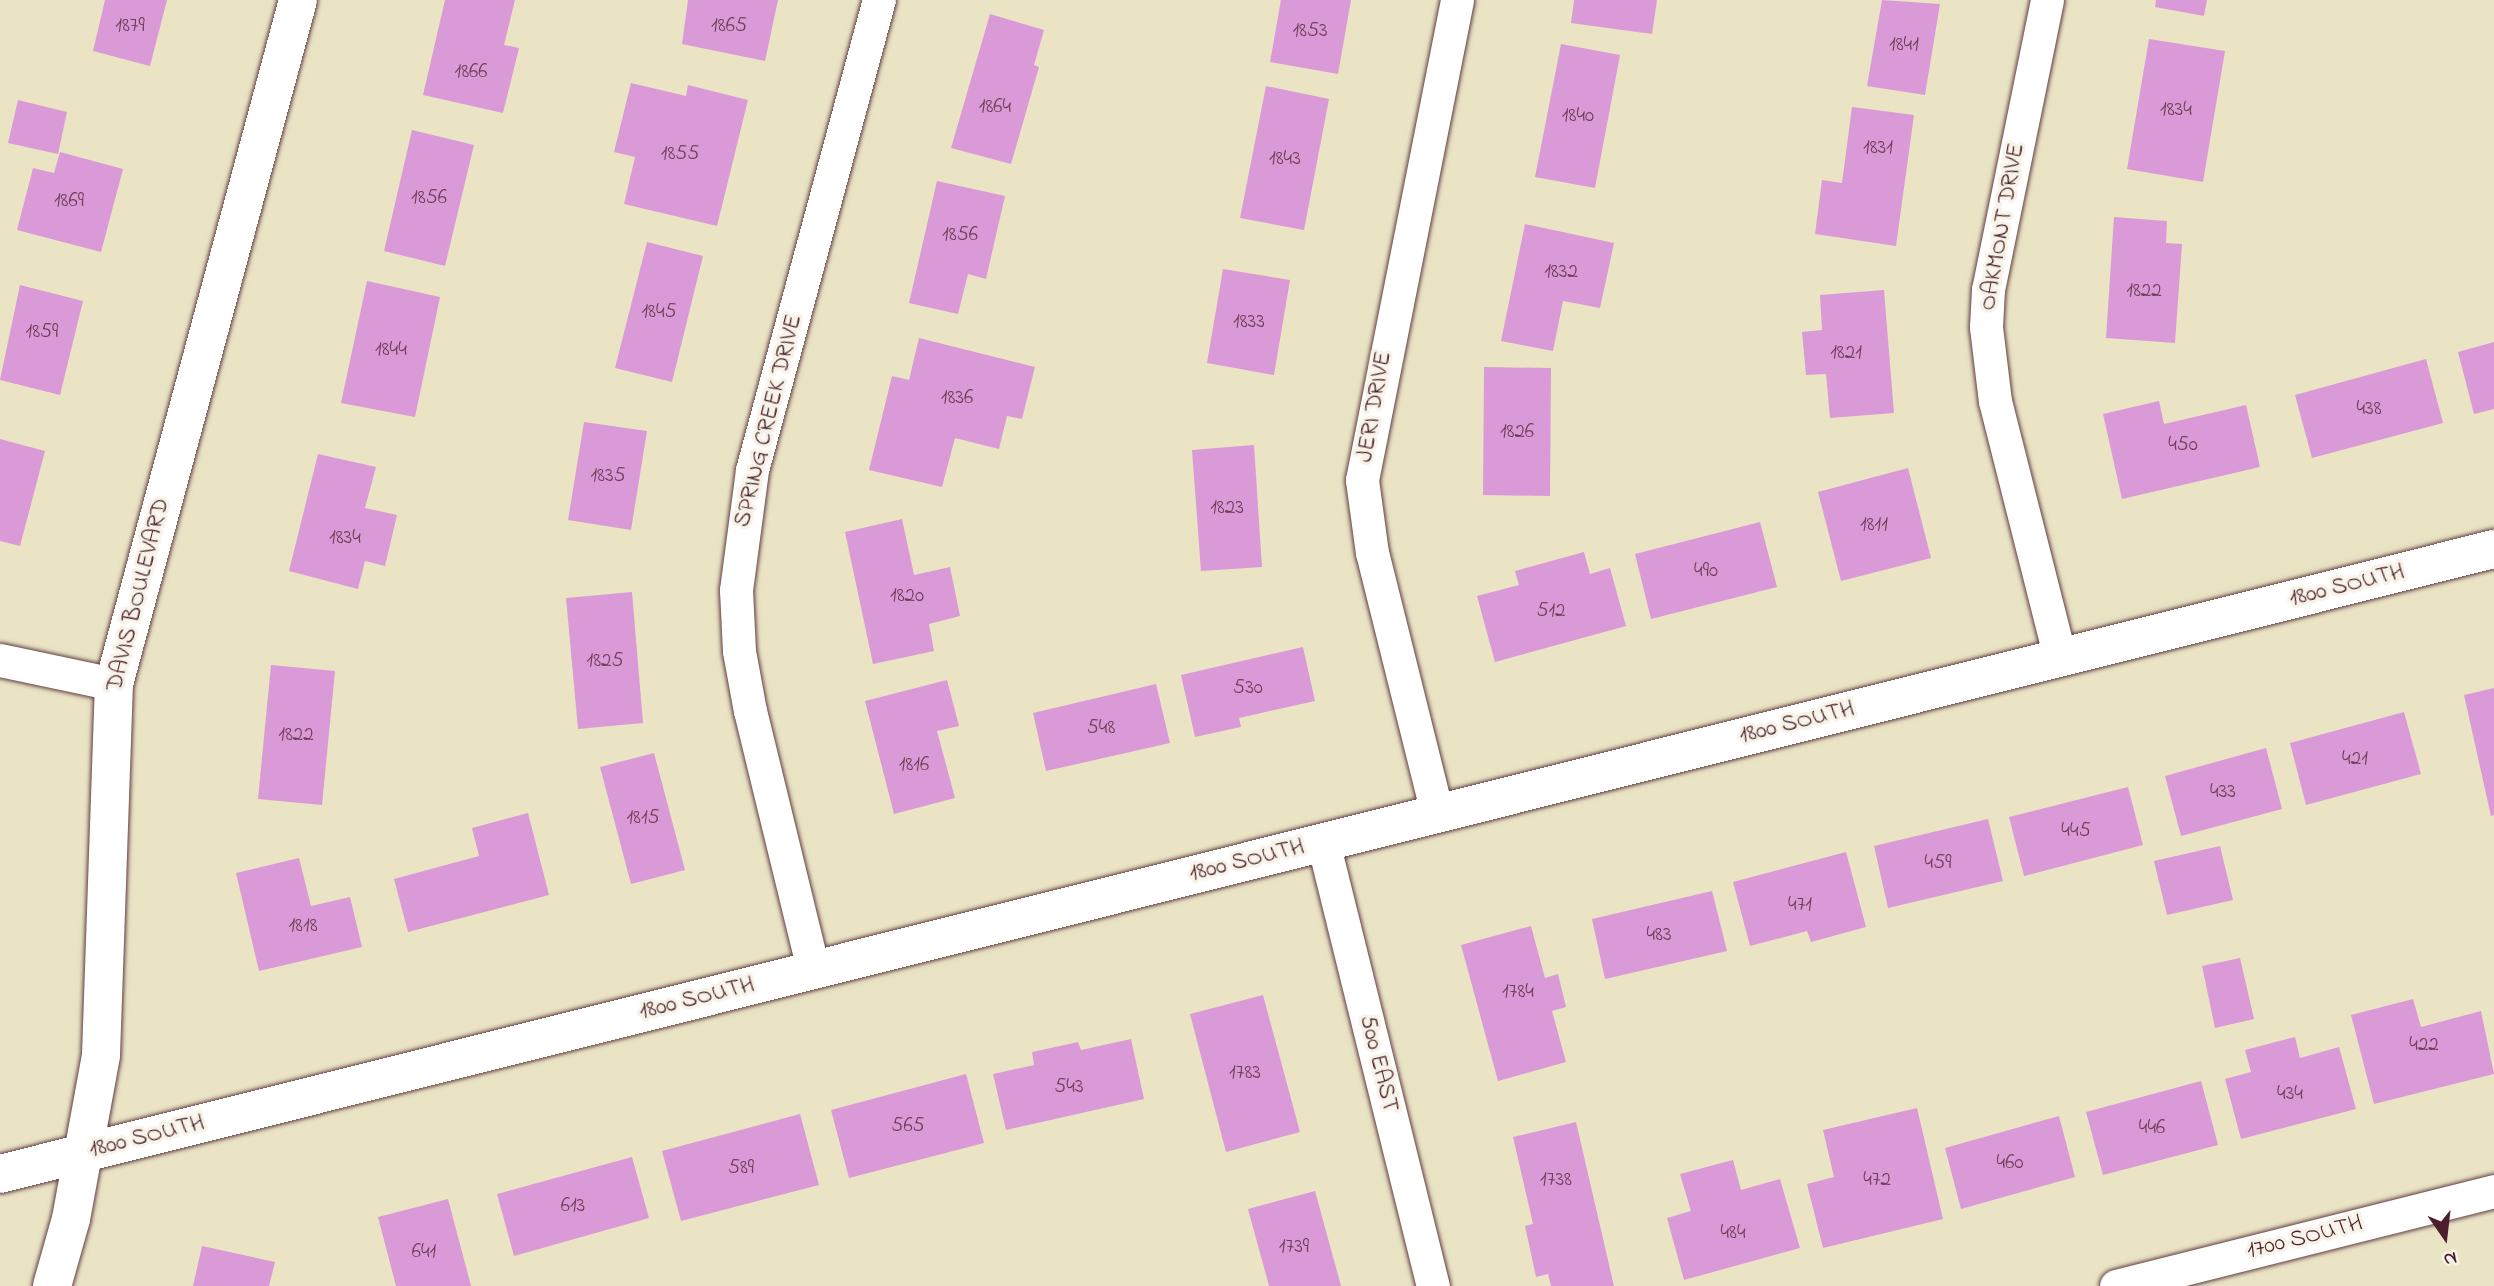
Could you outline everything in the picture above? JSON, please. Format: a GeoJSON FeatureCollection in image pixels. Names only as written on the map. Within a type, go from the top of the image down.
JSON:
{"type":"FeatureCollection","features":[{"type":"Feature","properties":{"kind":"main road","name":"DAVIS BOULEVARD"},"geometry":{"type":"LineString","coordinates":[[52,1286],[85,1152],[100,1055],[114,684],[298,0]]}},
{"type":"Feature","properties":{"kind":"main road","name":"1800 SOUTH"},"geometry":{"type":"LineString","coordinates":[[0,1174],[2494,549]]}},
{"type":"Feature","properties":{"kind":"street","name":"SPRING CREEK DRIVE"},"geometry":{"type":"LineString","coordinates":[[813,970],[750,711],[739,651],[736,590],[752,470],[879,0]]}},
{"type":"Feature","properties":{"kind":"street","name":"JERI DRIVE"},"geometry":{"type":"LineString","coordinates":[[1437,813],[1372,553],[1362,480],[1457,0]]}},
{"type":"Feature","properties":{"kind":"street","name":"OAKMONT DRIVE"},"geometry":{"type":"LineString","coordinates":[[2047,0],[1988,289],[1986,327],[1995,401],[2060,658]]}},
{"type":"Feature","properties":{"kind":"street"},"geometry":{"type":"LineString","coordinates":[[0,660],[114,684]]}},
{"type":"Feature","properties":{"kind":"street","name":"500 EAST"},"geometry":{"type":"LineString","coordinates":[[1323,842],[1433,1286]]}},
{"type":"Feature","properties":{"kind":"street","name":"1700 SOUTH"},"geometry":{"type":"LineString","coordinates":[[2116,1286],[2494,1191]]}},
{"type":"Feature","properties":{"kind":"building"},"geometry":{"type":"Polygon","coordinates":[[[105,0],[167,0],[150,66],[93,51],[105,0]]]}},
{"type":"Feature","properties":{"kind":"building"},"geometry":{"type":"Polygon","coordinates":[[[445,0],[515,0],[504,45],[519,48],[503,113],[423,95],[445,0]]]}},
{"type":"Feature","properties":{"kind":"building"},"geometry":{"type":"Polygon","coordinates":[[[688,0],[778,0],[765,61],[682,44],[688,0]]]}},
{"type":"Feature","properties":{"kind":"building"},"geometry":{"type":"Polygon","coordinates":[[[1281,0],[1351,0],[1338,74],[1270,62],[1281,0]]]}},
{"type":"Feature","properties":{"kind":"building"},"geometry":{"type":"Polygon","coordinates":[[[1574,0],[1657,0],[1652,34],[1571,23],[1574,0]]]}},
{"type":"Feature","properties":{"kind":"building"},"geometry":{"type":"Polygon","coordinates":[[[1882,0],[1940,4],[1925,95],[1867,86],[1882,0]]]}},
{"type":"Feature","properties":{"kind":"building"},"geometry":{"type":"Polygon","coordinates":[[[2156,0],[2207,0],[2204,16],[2155,7],[2156,0]]]}},
{"type":"Feature","properties":{"kind":"building"},"geometry":{"type":"Polygon","coordinates":[[[990,14],[1044,30],[1034,65],[1039,67],[1011,164],[951,148],[990,14]]]}},
{"type":"Feature","properties":{"kind":"building"},"geometry":{"type":"Polygon","coordinates":[[[2149,39],[2225,51],[2203,182],[2127,169],[2149,39]]]}},
{"type":"Feature","properties":{"kind":"building"},"geometry":{"type":"Polygon","coordinates":[[[1561,44],[1620,55],[1595,188],[1535,177],[1561,44]]]}},
{"type":"Feature","properties":{"kind":"building"},"geometry":{"type":"Polygon","coordinates":[[[631,83],[686,96],[688,85],[748,100],[717,226],[624,204],[635,157],[614,152],[631,83]]]}},
{"type":"Feature","properties":{"kind":"building"},"geometry":{"type":"Polygon","coordinates":[[[1266,86],[1329,99],[1304,230],[1240,218],[1266,86]]]}},
{"type":"Feature","properties":{"kind":"building"},"geometry":{"type":"Polygon","coordinates":[[[18,100],[67,112],[58,154],[8,143],[18,100]]]}},
{"type":"Feature","properties":{"kind":"building"},"geometry":{"type":"Polygon","coordinates":[[[1852,107],[1914,115],[1896,246],[1815,234],[1822,180],[1842,183],[1852,107]]]}},
{"type":"Feature","properties":{"kind":"building"},"geometry":{"type":"Polygon","coordinates":[[[412,130],[474,145],[445,266],[384,251],[412,130]]]}},
{"type":"Feature","properties":{"kind":"building"},"geometry":{"type":"Polygon","coordinates":[[[60,152],[123,169],[101,252],[17,230],[33,168],[54,173],[60,152]]]}},
{"type":"Feature","properties":{"kind":"building"},"geometry":{"type":"Polygon","coordinates":[[[937,181],[1005,196],[986,279],[968,274],[958,314],[909,303],[937,181]]]}},
{"type":"Feature","properties":{"kind":"building"},"geometry":{"type":"Polygon","coordinates":[[[2114,217],[2167,221],[2166,243],[2182,244],[2175,343],[2106,338],[2114,217]]]}},
{"type":"Feature","properties":{"kind":"building"},"geometry":{"type":"Polygon","coordinates":[[[1525,224],[1614,243],[1600,308],[1563,301],[1553,351],[1501,341],[1525,224]]]}},
{"type":"Feature","properties":{"kind":"building"},"geometry":{"type":"Polygon","coordinates":[[[647,242],[703,256],[672,382],[615,368],[647,242]]]}},
{"type":"Feature","properties":{"kind":"building"},"geometry":{"type":"Polygon","coordinates":[[[1223,269],[1290,280],[1274,375],[1207,363],[1223,269]]]}},
{"type":"Feature","properties":{"kind":"building"},"geometry":{"type":"Polygon","coordinates":[[[367,281],[440,297],[415,417],[341,403],[367,281]]]}},
{"type":"Feature","properties":{"kind":"building"},"geometry":{"type":"Polygon","coordinates":[[[20,285],[83,301],[60,395],[0,380],[20,285]]]}},
{"type":"Feature","properties":{"kind":"building"},"geometry":{"type":"Polygon","coordinates":[[[1884,290],[1894,413],[1830,418],[1826,374],[1806,375],[1802,332],[1822,330],[1820,295],[1884,290]]]}},
{"type":"Feature","properties":{"kind":"building"},"geometry":{"type":"Polygon","coordinates":[[[919,338],[1035,367],[1022,419],[1007,416],[999,449],[955,438],[942,487],[869,470],[892,376],[909,380],[919,338]]]}},
{"type":"Feature","properties":{"kind":"building"},"geometry":{"type":"Polygon","coordinates":[[[2494,342],[2494,409],[2474,414],[2458,352],[2494,342]]]}},
{"type":"Feature","properties":{"kind":"building"},"geometry":{"type":"Polygon","coordinates":[[[2426,359],[2443,423],[2312,458],[2295,395],[2426,359]]]}},
{"type":"Feature","properties":{"kind":"building"},"geometry":{"type":"Polygon","coordinates":[[[1484,367],[1551,368],[1550,496],[1483,495],[1484,367]]]}},
{"type":"Feature","properties":{"kind":"building"},"geometry":{"type":"Polygon","coordinates":[[[2159,401],[2164,424],[2246,405],[2260,467],[2122,499],[2103,414],[2159,401]]]}},
{"type":"Feature","properties":{"kind":"building"},"geometry":{"type":"Polygon","coordinates":[[[584,422],[647,431],[631,530],[568,520],[584,422]]]}},
{"type":"Feature","properties":{"kind":"building"},"geometry":{"type":"Polygon","coordinates":[[[0,439],[45,451],[20,546],[0,541],[0,439]]]}},
{"type":"Feature","properties":{"kind":"building"},"geometry":{"type":"Polygon","coordinates":[[[1254,445],[1262,567],[1201,571],[1192,450],[1254,445]]]}},
{"type":"Feature","properties":{"kind":"building"},"geometry":{"type":"Polygon","coordinates":[[[318,454],[376,467],[365,508],[397,515],[385,566],[365,561],[358,589],[289,571],[318,454]]]}},
{"type":"Feature","properties":{"kind":"building"},"geometry":{"type":"Polygon","coordinates":[[[1908,468],[1931,558],[1841,581],[1818,492],[1908,468]]]}},
{"type":"Feature","properties":{"kind":"building"},"geometry":{"type":"Polygon","coordinates":[[[902,519],[914,575],[950,567],[960,616],[929,624],[934,651],[873,664],[845,532],[902,519]]]}},
{"type":"Feature","properties":{"kind":"building"},"geometry":{"type":"Polygon","coordinates":[[[1760,522],[1777,587],[1651,619],[1635,554],[1760,522]]]}},
{"type":"Feature","properties":{"kind":"building"},"geometry":{"type":"Polygon","coordinates":[[[1584,552],[1590,574],[1610,568],[1626,626],[1495,662],[1477,596],[1519,585],[1515,571],[1584,552]]]}},
{"type":"Feature","properties":{"kind":"building"},"geometry":{"type":"Polygon","coordinates":[[[632,592],[643,723],[578,729],[566,598],[632,592]]]}},
{"type":"Feature","properties":{"kind":"building"},"geometry":{"type":"Polygon","coordinates":[[[1303,647],[1315,701],[1239,718],[1241,727],[1195,737],[1181,675],[1303,647]]]}},
{"type":"Feature","properties":{"kind":"building"},"geometry":{"type":"Polygon","coordinates":[[[271,665],[335,671],[322,805],[258,799],[271,665]]]}},
{"type":"Feature","properties":{"kind":"building"},"geometry":{"type":"Polygon","coordinates":[[[947,680],[959,726],[937,731],[955,798],[894,814],[865,701],[947,680]]]}},
{"type":"Feature","properties":{"kind":"building"},"geometry":{"type":"Polygon","coordinates":[[[1156,684],[1170,743],[1046,771],[1033,713],[1156,684]]]}},
{"type":"Feature","properties":{"kind":"building"},"geometry":{"type":"Polygon","coordinates":[[[2494,688],[2494,815],[2491,816],[2464,695],[2494,688]]]}},
{"type":"Feature","properties":{"kind":"building"},"geometry":{"type":"Polygon","coordinates":[[[2404,712],[2421,774],[2306,805],[2290,743],[2404,712]]]}},
{"type":"Feature","properties":{"kind":"building"},"geometry":{"type":"Polygon","coordinates":[[[2266,748],[2282,809],[2181,836],[2165,776],[2266,748]]]}},
{"type":"Feature","properties":{"kind":"building"},"geometry":{"type":"Polygon","coordinates":[[[654,753],[685,870],[631,884],[600,767],[654,753]]]}},
{"type":"Feature","properties":{"kind":"building"},"geometry":{"type":"Polygon","coordinates":[[[2128,787],[2143,845],[2024,876],[2009,817],[2128,787]]]}},
{"type":"Feature","properties":{"kind":"building"},"geometry":{"type":"Polygon","coordinates":[[[528,813],[549,895],[408,932],[394,879],[479,856],[472,828],[528,813]]]}},
{"type":"Feature","properties":{"kind":"building"},"geometry":{"type":"Polygon","coordinates":[[[1988,819],[2003,881],[1888,908],[1874,846],[1988,819]]]}},
{"type":"Feature","properties":{"kind":"building"},"geometry":{"type":"Polygon","coordinates":[[[2220,846],[2233,900],[2167,915],[2154,861],[2220,846]]]}},
{"type":"Feature","properties":{"kind":"building"},"geometry":{"type":"Polygon","coordinates":[[[1846,852],[1866,927],[1811,942],[1807,931],[1750,946],[1733,882],[1846,852]]]}},
{"type":"Feature","properties":{"kind":"building"},"geometry":{"type":"Polygon","coordinates":[[[299,858],[311,906],[350,897],[362,947],[259,971],[236,873],[299,858]]]}},
{"type":"Feature","properties":{"kind":"building"},"geometry":{"type":"Polygon","coordinates":[[[1712,891],[1727,951],[1605,979],[1592,919],[1712,891]]]}},
{"type":"Feature","properties":{"kind":"building"},"geometry":{"type":"Polygon","coordinates":[[[1531,926],[1545,978],[1558,974],[1566,1007],[1552,1011],[1566,1062],[1498,1081],[1461,945],[1531,926]]]}},
{"type":"Feature","properties":{"kind":"building"},"geometry":{"type":"Polygon","coordinates":[[[2240,958],[2254,1019],[2215,1028],[2202,966],[2240,958]]]}},
{"type":"Feature","properties":{"kind":"building"},"geometry":{"type":"Polygon","coordinates":[[[1263,995],[1300,1132],[1226,1152],[1190,1014],[1263,995]]]}},
{"type":"Feature","properties":{"kind":"building"},"geometry":{"type":"Polygon","coordinates":[[[2413,999],[2421,1027],[2481,1011],[2494,1074],[2374,1104],[2351,1015],[2413,999]]]}},
{"type":"Feature","properties":{"kind":"building"},"geometry":{"type":"Polygon","coordinates":[[[2295,1037],[2300,1058],[2339,1047],[2356,1109],[2241,1139],[2225,1079],[2251,1072],[2245,1050],[2295,1037]]]}},
{"type":"Feature","properties":{"kind":"building"},"geometry":{"type":"Polygon","coordinates":[[[1131,1039],[1144,1099],[1006,1130],[993,1074],[1034,1065],[1032,1052],[1078,1042],[1081,1050],[1131,1039]]]}},
{"type":"Feature","properties":{"kind":"building"},"geometry":{"type":"Polygon","coordinates":[[[966,1074],[984,1143],[849,1178],[831,1110],[966,1074]]]}},
{"type":"Feature","properties":{"kind":"building"},"geometry":{"type":"Polygon","coordinates":[[[2201,1081],[2218,1145],[2103,1175],[2086,1112],[2201,1081]]]}},
{"type":"Feature","properties":{"kind":"building"},"geometry":{"type":"Polygon","coordinates":[[[1917,1108],[1943,1219],[1823,1248],[1807,1184],[1834,1177],[1823,1130],[1917,1108]]]}},
{"type":"Feature","properties":{"kind":"building"},"geometry":{"type":"Polygon","coordinates":[[[800,1114],[819,1185],[681,1221],[662,1151],[800,1114]]]}},
{"type":"Feature","properties":{"kind":"building"},"geometry":{"type":"Polygon","coordinates":[[[2059,1116],[2075,1177],[1961,1209],[1945,1148],[2059,1116]]]}},
{"type":"Feature","properties":{"kind":"building"},"geometry":{"type":"Polygon","coordinates":[[[1576,1122],[1614,1286],[1551,1286],[1548,1274],[1536,1277],[1525,1226],[1533,1224],[1513,1137],[1576,1122]]]}},
{"type":"Feature","properties":{"kind":"building"},"geometry":{"type":"Polygon","coordinates":[[[632,1157],[649,1218],[514,1256],[497,1194],[632,1157]]]}},
{"type":"Feature","properties":{"kind":"building"},"geometry":{"type":"Polygon","coordinates":[[[1733,1160],[1741,1190],[1780,1179],[1800,1248],[1684,1280],[1667,1218],[1691,1211],[1680,1174],[1733,1160]]]}},
{"type":"Feature","properties":{"kind":"building"},"geometry":{"type":"Polygon","coordinates":[[[1315,1191],[1341,1286],[1269,1286],[1248,1209],[1315,1191]]]}},
{"type":"Feature","properties":{"kind":"building"},"geometry":{"type":"Polygon","coordinates":[[[448,1199],[471,1286],[396,1286],[378,1217],[448,1199]]]}},
{"type":"Feature","properties":{"kind":"building"},"geometry":{"type":"Polygon","coordinates":[[[202,1246],[275,1262],[269,1286],[193,1286],[202,1246]]]}}]}
